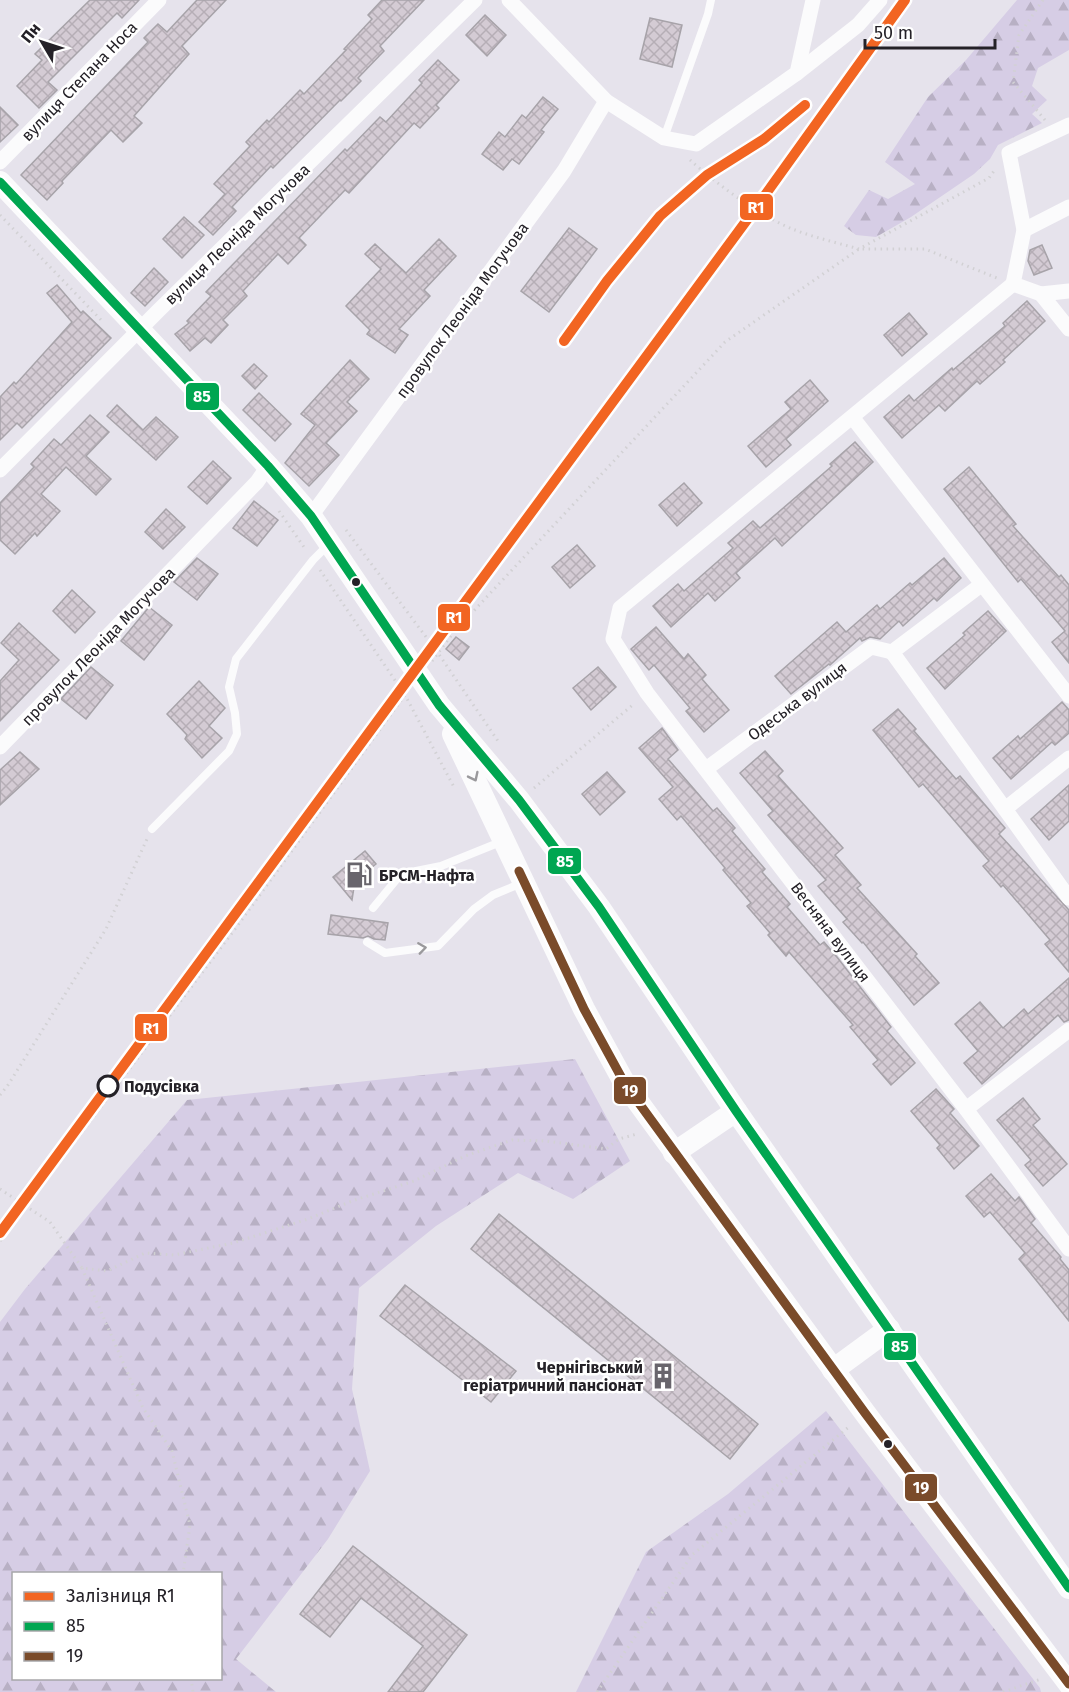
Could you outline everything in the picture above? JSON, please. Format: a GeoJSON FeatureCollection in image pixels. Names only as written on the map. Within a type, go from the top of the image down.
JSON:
{"type":"FeatureCollection","features":[{"type":"Feature","properties":{"kind":"main road"},"geometry":{"type":"LineString","coordinates":[[0,182],[131,338],[268,466],[311,516],[321,552],[420,676],[439,705],[519,800],[598,907],[735,1111],[1069,1588]]}},
{"type":"Feature","properties":{"kind":"main road"},"geometry":{"type":"LineString","coordinates":[[439,705],[584,1009],[620,1074],[674,1153],[833,1370],[1069,1684]]}},
{"type":"Feature","properties":{"kind":"main road"},"geometry":{"type":"LineString","coordinates":[[674,1153],[735,1111]]}},
{"type":"Feature","properties":{"kind":"main road"},"geometry":{"type":"LineString","coordinates":[[833,1370],[889,1329]]}},
{"type":"Feature","properties":{"kind":"street","name":"вулиця Степана Носа"},"geometry":{"type":"LineString","coordinates":[[0,162],[159,0]]}},
{"type":"Feature","properties":{"kind":"street","name":"вулиця Леоніда Могучова"},"geometry":{"type":"LineString","coordinates":[[0,470],[131,338],[476,0]]}},
{"type":"Feature","properties":{"kind":"street"},"geometry":{"type":"LineString","coordinates":[[509,0],[606,101],[664,138],[696,144],[797,73],[858,26],[880,0]]}},
{"type":"Feature","properties":{"kind":"street"},"geometry":{"type":"LineString","coordinates":[[797,73],[813,0]]}},
{"type":"Feature","properties":{"kind":"street","name":"провулок Леоніда Могучова"},"geometry":{"type":"LineString","coordinates":[[311,516],[564,171],[606,101]]}},
{"type":"Feature","properties":{"kind":"street"},"geometry":{"type":"LineString","coordinates":[[1069,124],[1009,153],[1024,230],[1013,284],[853,418],[1069,696]]}},
{"type":"Feature","properties":{"kind":"street"},"geometry":{"type":"LineString","coordinates":[[1024,230],[1069,207]]}},
{"type":"Feature","properties":{"kind":"street"},"geometry":{"type":"LineString","coordinates":[[1013,284],[1041,294],[1069,291]]}},
{"type":"Feature","properties":{"kind":"street"},"geometry":{"type":"LineString","coordinates":[[1041,294],[1069,329]]}},
{"type":"Feature","properties":{"kind":"street","name":"Весняна вулиця"},"geometry":{"type":"LineString","coordinates":[[853,418],[620,608],[613,639],[648,693],[966,1109],[1069,1249]]}},
{"type":"Feature","properties":{"kind":"street","name":"провулок Леоніда Могучова"},"geometry":{"type":"LineString","coordinates":[[0,747],[257,482],[268,466]]}},
{"type":"Feature","properties":{"kind":"street"},"geometry":{"type":"LineString","coordinates":[[981,585],[892,652],[1069,898]]}},
{"type":"Feature","properties":{"kind":"street","name":"Одеська вулиця"},"geometry":{"type":"LineString","coordinates":[[706,769],[871,647],[892,652]]}},
{"type":"Feature","properties":{"kind":"street"},"geometry":{"type":"LineString","coordinates":[[1005,809],[1069,758]]}},
{"type":"Feature","properties":{"kind":"street"},"geometry":{"type":"LineString","coordinates":[[966,1109],[1069,1030]]}},
{"type":"Feature","properties":{"kind":"lane"},"geometry":{"type":"LineString","coordinates":[[664,138],[711,0]]}},
{"type":"Feature","properties":{"kind":"lane"},"geometry":{"type":"LineString","coordinates":[[152,829],[229,751],[237,734],[229,687],[236,659],[321,552]]}},
{"type":"Feature","properties":{"kind":"lane"},"geometry":{"type":"LineString","coordinates":[[373,908],[401,874],[441,866],[504,840]]}},
{"type":"Feature","properties":{"kind":"lane"},"geometry":{"type":"LineString","coordinates":[[366,942],[385,952],[438,946],[474,909],[493,895],[524,882]]}},
{"type":"Feature","properties":{"kind":"path"},"geometry":{"type":"LineString","coordinates":[[1043,0],[1019,35],[1013,82],[1054,130]]}},
{"type":"Feature","properties":{"kind":"path"},"geometry":{"type":"LineString","coordinates":[[420,676],[454,632],[724,342],[859,249],[989,178],[1009,153]]}},
{"type":"Feature","properties":{"kind":"path"},"geometry":{"type":"LineString","coordinates":[[690,160],[707,175],[755,208],[795,230],[859,249],[925,249],[1013,284]]}},
{"type":"Feature","properties":{"kind":"path"},"geometry":{"type":"LineString","coordinates":[[0,215],[131,338]]}},
{"type":"Feature","properties":{"kind":"path"},"geometry":{"type":"LineString","coordinates":[[0,1241],[245,915],[405,695],[321,552],[277,509]]}},
{"type":"Feature","properties":{"kind":"path"},"geometry":{"type":"LineString","coordinates":[[519,800],[648,693]]}},
{"type":"Feature","properties":{"kind":"path"},"geometry":{"type":"LineString","coordinates":[[0,1095],[106,929],[152,829]]}},
{"type":"Feature","properties":{"kind":"path"},"geometry":{"type":"LineString","coordinates":[[82,1268],[107,1271],[145,1252],[174,1255],[233,1243],[414,1181],[465,1156],[512,1140],[546,1141],[606,1149],[619,1139],[640,1133]]}},
{"type":"Feature","properties":{"kind":"path"},"geometry":{"type":"LineString","coordinates":[[0,1189],[50,1221],[82,1268],[143,1408],[172,1451],[190,1525],[183,1572]]}},
{"type":"Feature","properties":{"kind":"path"},"geometry":{"type":"LineString","coordinates":[[597,1692],[692,1555],[865,1413]]}},
{"type":"Feature","properties":{"kind":"path"},"geometry":{"type":"LineString","coordinates":[[1003,1692],[1044,1678]]}},
{"type":"Feature","properties":{"kind":"green space"},"geometry":{"type":"Polygon","coordinates":[[[1017,0],[1069,0],[1069,50],[1038,68],[1032,86],[1047,100],[1032,114],[1042,123],[998,145],[990,159],[974,174],[911,217],[876,237],[856,235],[844,226],[869,190],[888,199],[915,184],[885,162],[928,97],[966,60],[1017,0]]]}},
{"type":"Feature","properties":{"kind":"green space"},"geometry":{"type":"Polygon","coordinates":[[[575,1059],[630,1161],[573,1199],[518,1173],[436,1226],[359,1288],[352,1389],[370,1471],[328,1539],[236,1659],[276,1692],[0,1692],[0,1322],[25,1289],[187,1100],[575,1059]]]}},
{"type":"Feature","properties":{"kind":"green space"},"geometry":{"type":"Polygon","coordinates":[[[826,1411],[1041,1692],[576,1692],[646,1552],[728,1494],[826,1411]]]}},
{"type":"Feature","properties":{"kind":"building"},"geometry":{"type":"Polygon","coordinates":[[[90,0],[139,0],[122,18],[117,13],[48,82],[57,90],[39,108],[17,86],[42,60],[35,54],[90,0]]]}},
{"type":"Feature","properties":{"kind":"building"},"geometry":{"type":"Polygon","coordinates":[[[197,0],[226,0],[182,46],[189,54],[134,116],[142,123],[123,142],[111,130],[47,200],[21,175],[148,42],[144,38],[158,24],[167,32],[197,0]]]}},
{"type":"Feature","properties":{"kind":"building"},"geometry":{"type":"Polygon","coordinates":[[[382,0],[424,0],[380,46],[384,51],[358,78],[361,81],[273,168],[271,166],[232,207],[236,211],[213,235],[199,222],[225,194],[214,184],[250,146],[246,142],[267,120],[269,122],[300,90],[304,94],[346,50],[344,49],[372,19],[368,15],[382,0]]]}},
{"type":"Feature","properties":{"kind":"building"},"geometry":{"type":"Polygon","coordinates":[[[485,15],[506,35],[487,56],[466,35],[485,15]]]}},
{"type":"Feature","properties":{"kind":"building"},"geometry":{"type":"Polygon","coordinates":[[[650,18],[682,25],[672,67],[640,59],[650,18]]]}},
{"type":"Feature","properties":{"kind":"building"},"geometry":{"type":"Polygon","coordinates":[[[438,60],[459,80],[436,105],[439,108],[420,128],[414,123],[349,193],[345,190],[299,238],[306,245],[288,264],[278,254],[243,291],[247,296],[223,320],[228,325],[211,343],[205,338],[190,351],[175,334],[189,323],[187,321],[211,296],[206,292],[345,149],[347,151],[380,117],[386,122],[422,83],[419,80],[438,60]]]}},
{"type":"Feature","properties":{"kind":"building"},"geometry":{"type":"Polygon","coordinates":[[[543,97],[558,109],[541,130],[544,132],[519,164],[512,159],[503,170],[482,154],[499,132],[505,137],[522,115],[526,118],[543,97]]]}},
{"type":"Feature","properties":{"kind":"building"},"geometry":{"type":"Polygon","coordinates":[[[0,107],[18,125],[0,142],[0,107]]]}},
{"type":"Feature","properties":{"kind":"building"},"geometry":{"type":"Polygon","coordinates":[[[184,217],[204,235],[182,258],[163,239],[184,217]]]}},
{"type":"Feature","properties":{"kind":"building"},"geometry":{"type":"Polygon","coordinates":[[[569,228],[597,249],[549,312],[521,291],[569,228]]]}},
{"type":"Feature","properties":{"kind":"building"},"geometry":{"type":"Polygon","coordinates":[[[439,239],[456,256],[424,290],[430,296],[399,329],[408,335],[395,353],[367,334],[370,330],[346,306],[381,269],[365,254],[375,244],[406,273],[439,239]]]}},
{"type":"Feature","properties":{"kind":"building"},"geometry":{"type":"Polygon","coordinates":[[[1042,245],[1052,268],[1034,275],[1028,261],[1030,250],[1042,245]]]}},
{"type":"Feature","properties":{"kind":"building"},"geometry":{"type":"Polygon","coordinates":[[[154,268],[168,282],[145,306],[131,293],[154,268]]]}},
{"type":"Feature","properties":{"kind":"building"},"geometry":{"type":"Polygon","coordinates":[[[57,285],[81,313],[83,311],[111,338],[22,428],[17,423],[0,440],[0,397],[14,382],[16,384],[72,322],[47,293],[57,285]]]}},
{"type":"Feature","properties":{"kind":"building"},"geometry":{"type":"Polygon","coordinates":[[[1027,301],[1045,321],[980,384],[977,381],[945,411],[939,405],[902,438],[884,417],[909,395],[914,401],[952,368],[953,370],[1005,326],[1003,323],[1027,301]]]}},
{"type":"Feature","properties":{"kind":"building"},"geometry":{"type":"Polygon","coordinates":[[[909,313],[927,334],[902,356],[884,335],[909,313]]]}},
{"type":"Feature","properties":{"kind":"building"},"geometry":{"type":"Polygon","coordinates":[[[350,360],[369,379],[347,402],[357,411],[326,443],[339,455],[309,486],[285,463],[315,425],[301,414],[350,360]]]}},
{"type":"Feature","properties":{"kind":"building"},"geometry":{"type":"Polygon","coordinates":[[[254,364],[267,376],[255,389],[242,376],[254,364]]]}},
{"type":"Feature","properties":{"kind":"building"},"geometry":{"type":"Polygon","coordinates":[[[810,380],[828,401],[786,439],[791,445],[766,467],[748,446],[791,409],[785,402],[810,380]]]}},
{"type":"Feature","properties":{"kind":"building"},"geometry":{"type":"Polygon","coordinates":[[[259,393],[291,424],[275,441],[243,410],[259,393]]]}},
{"type":"Feature","properties":{"kind":"building"},"geometry":{"type":"Polygon","coordinates":[[[117,405],[143,430],[156,417],[178,437],[156,460],[107,416],[117,405]]]}},
{"type":"Feature","properties":{"kind":"building"},"geometry":{"type":"Polygon","coordinates":[[[90,415],[109,432],[86,456],[111,479],[96,495],[66,467],[41,494],[60,511],[37,536],[35,533],[15,554],[0,540],[0,503],[34,467],[31,464],[54,439],[61,445],[90,415]]]}},
{"type":"Feature","properties":{"kind":"building"},"geometry":{"type":"Polygon","coordinates":[[[855,442],[873,462],[782,546],[775,538],[736,573],[740,578],[715,601],[708,593],[671,627],[653,606],[678,584],[684,591],[733,548],[728,543],[753,521],[760,528],[832,466],[830,464],[855,442]]]}},
{"type":"Feature","properties":{"kind":"building"},"geometry":{"type":"Polygon","coordinates":[[[213,461],[231,478],[207,504],[188,487],[213,461]]]}},
{"type":"Feature","properties":{"kind":"building"},"geometry":{"type":"Polygon","coordinates":[[[969,467],[1016,524],[1013,526],[1069,585],[1069,663],[1052,642],[1065,631],[1021,579],[1018,582],[944,489],[969,467]]]}},
{"type":"Feature","properties":{"kind":"building"},"geometry":{"type":"Polygon","coordinates":[[[684,483],[702,503],[677,526],[659,505],[684,483]]]}},
{"type":"Feature","properties":{"kind":"building"},"geometry":{"type":"Polygon","coordinates":[[[254,501],[278,520],[257,546],[233,528],[254,501]]]}},
{"type":"Feature","properties":{"kind":"building"},"geometry":{"type":"Polygon","coordinates":[[[166,509],[185,527],[163,549],[145,532],[166,509]]]}},
{"type":"Feature","properties":{"kind":"building"},"geometry":{"type":"Polygon","coordinates":[[[577,545],[595,566],[570,588],[552,567],[577,545]]]}},
{"type":"Feature","properties":{"kind":"building"},"geometry":{"type":"Polygon","coordinates":[[[197,558],[218,574],[197,600],[174,582],[197,558]]]}},
{"type":"Feature","properties":{"kind":"building"},"geometry":{"type":"Polygon","coordinates":[[[944,558],[961,578],[937,601],[934,598],[903,626],[899,621],[880,639],[870,637],[862,641],[860,638],[830,665],[791,694],[775,676],[837,622],[846,632],[877,605],[880,609],[944,558]]]}},
{"type":"Feature","properties":{"kind":"building"},"geometry":{"type":"Polygon","coordinates":[[[72,590],[95,612],[75,633],[53,611],[72,590]]]}},
{"type":"Feature","properties":{"kind":"building"},"geometry":{"type":"Polygon","coordinates":[[[149,607],[172,625],[144,660],[121,641],[149,607]]]}},
{"type":"Feature","properties":{"kind":"building"},"geometry":{"type":"Polygon","coordinates":[[[988,611],[1006,631],[945,689],[927,668],[965,635],[963,633],[988,611]]]}},
{"type":"Feature","properties":{"kind":"building"},"geometry":{"type":"Polygon","coordinates":[[[19,623],[59,660],[0,721],[0,681],[19,660],[1,643],[19,623]]]}},
{"type":"Feature","properties":{"kind":"building"},"geometry":{"type":"Polygon","coordinates":[[[656,627],[684,659],[688,654],[706,675],[702,679],[729,710],[704,732],[686,711],[690,708],[654,665],[649,670],[631,649],[656,627]]]}},
{"type":"Feature","properties":{"kind":"building"},"geometry":{"type":"Polygon","coordinates":[[[456,637],[469,647],[459,660],[446,649],[456,637]]]}},
{"type":"Feature","properties":{"kind":"building"},"geometry":{"type":"Polygon","coordinates":[[[91,667],[113,685],[86,719],[61,699],[91,667]]]}},
{"type":"Feature","properties":{"kind":"building"},"geometry":{"type":"Polygon","coordinates":[[[598,667],[616,687],[591,710],[573,688],[598,667]]]}},
{"type":"Feature","properties":{"kind":"building"},"geometry":{"type":"Polygon","coordinates":[[[199,681],[225,708],[209,726],[222,738],[202,758],[185,739],[187,735],[167,714],[199,681]]]}},
{"type":"Feature","properties":{"kind":"building"},"geometry":{"type":"Polygon","coordinates":[[[1062,702],[1069,710],[1069,733],[1055,745],[1052,742],[1011,779],[993,758],[1018,736],[1020,739],[1062,702]]]}},
{"type":"Feature","properties":{"kind":"building"},"geometry":{"type":"Polygon","coordinates":[[[898,709],[956,779],[960,776],[1005,828],[999,834],[1069,910],[1069,972],[1045,944],[1050,940],[1003,885],[1001,887],[983,866],[989,861],[923,784],[919,787],[873,730],[898,709]]]}},
{"type":"Feature","properties":{"kind":"building"},"geometry":{"type":"Polygon","coordinates":[[[662,728],[678,750],[668,759],[713,811],[717,808],[735,828],[732,831],[765,869],[762,872],[790,904],[787,907],[820,945],[824,942],[837,957],[891,1027],[887,1031],[915,1063],[891,1085],[873,1064],[878,1060],[850,1027],[853,1025],[789,952],[786,956],[747,906],[751,903],[723,870],[725,868],[681,816],[677,820],[659,799],[673,787],[639,748],[662,728]]]}},
{"type":"Feature","properties":{"kind":"building"},"geometry":{"type":"Polygon","coordinates":[[[765,751],[783,771],[778,776],[843,848],[835,855],[861,885],[857,888],[917,954],[915,956],[939,983],[914,1005],[863,942],[843,922],[847,919],[818,886],[826,880],[768,815],[773,811],[740,773],[765,751]]]}},
{"type":"Feature","properties":{"kind":"building"},"geometry":{"type":"Polygon","coordinates":[[[20,752],[39,769],[0,805],[0,770],[20,752]]]}},
{"type":"Feature","properties":{"kind":"building"},"geometry":{"type":"Polygon","coordinates":[[[607,772],[625,792],[600,815],[582,794],[607,772]]]}},
{"type":"Feature","properties":{"kind":"building"},"geometry":{"type":"Polygon","coordinates":[[[1069,785],[1069,821],[1049,840],[1031,819],[1069,785]]]}},
{"type":"Feature","properties":{"kind":"building"},"geometry":{"type":"Polygon","coordinates":[[[365,851],[376,864],[355,881],[352,900],[333,877],[365,851]]]}},
{"type":"Feature","properties":{"kind":"building"},"geometry":{"type":"Polygon","coordinates":[[[331,915],[388,923],[385,940],[368,936],[363,938],[328,934],[331,915]]]}},
{"type":"Feature","properties":{"kind":"building"},"geometry":{"type":"Polygon","coordinates":[[[1069,978],[1069,1020],[1064,1022],[1058,1015],[982,1084],[964,1063],[978,1051],[955,1024],[980,1002],[1003,1028],[1024,1009],[1028,1014],[1069,978]]]}},
{"type":"Feature","properties":{"kind":"building"},"geometry":{"type":"Polygon","coordinates":[[[936,1089],[954,1109],[950,1113],[979,1146],[954,1169],[937,1148],[940,1145],[911,1111],[936,1089]]]}},
{"type":"Feature","properties":{"kind":"building"},"geometry":{"type":"Polygon","coordinates":[[[1023,1098],[1040,1119],[1033,1125],[1067,1164],[1043,1186],[1025,1165],[1031,1160],[997,1120],[1023,1098]]]}},
{"type":"Feature","properties":{"kind":"building"},"geometry":{"type":"Polygon","coordinates":[[[991,1174],[1015,1201],[1019,1197],[1035,1219],[1031,1223],[1061,1257],[1060,1259],[1069,1270],[1069,1321],[1019,1259],[1025,1253],[990,1212],[984,1217],[966,1196],[991,1174]]]}},
{"type":"Feature","properties":{"kind":"building","name":"Чернігівський геріатричний пансіонат"},"geometry":{"type":"Polygon","coordinates":[[[499,1214],[758,1424],[730,1459],[471,1249],[499,1214]]]}},
{"type":"Feature","properties":{"kind":"building"},"geometry":{"type":"Polygon","coordinates":[[[405,1285],[516,1371],[491,1402],[380,1316],[405,1285]]]}},
{"type":"Feature","properties":{"kind":"building"},"geometry":{"type":"Polygon","coordinates":[[[353,1546],[467,1635],[423,1692],[388,1692],[423,1646],[361,1598],[330,1637],[300,1614],[353,1546]]]}},
{"type":"Feature","properties":{"kind":"rail line","name":"R1"},"geometry":{"type":"LineString","coordinates":[[0,1233],[755,209],[905,0]]}},
{"type":"Feature","properties":{"kind":"rail line","name":"R1"},"geometry":{"type":"LineString","coordinates":[[564,341],[607,281],[660,216],[707,175],[764,139],[805,105]]}},
{"type":"Feature","properties":{"kind":"transit line","name":"85"},"geometry":{"type":"LineString","coordinates":[[0,182],[268,466],[311,516],[439,705],[519,800],[599,907],[736,1111],[1069,1588]]}},
{"type":"Feature","properties":{"kind":"transit line","name":"19"},"geometry":{"type":"LineString","coordinates":[[519,871],[584,1009],[625,1084],[865,1413],[1069,1684]]}},
{"type":"Feature","properties":{"kind":"place","name":"БРСМ-Нафта"},"geometry":{"type":"Point","coordinates":[359,875]}},
{"type":"Feature","properties":{"kind":"place","name":"Подусівка"},"geometry":{"type":"Point","coordinates":[108,1086]}},
{"type":"Feature","properties":{"kind":"place","name":"Чернігівський геріатричний пансіонат"},"geometry":{"type":"Point","coordinates":[663,1376]}}]}
